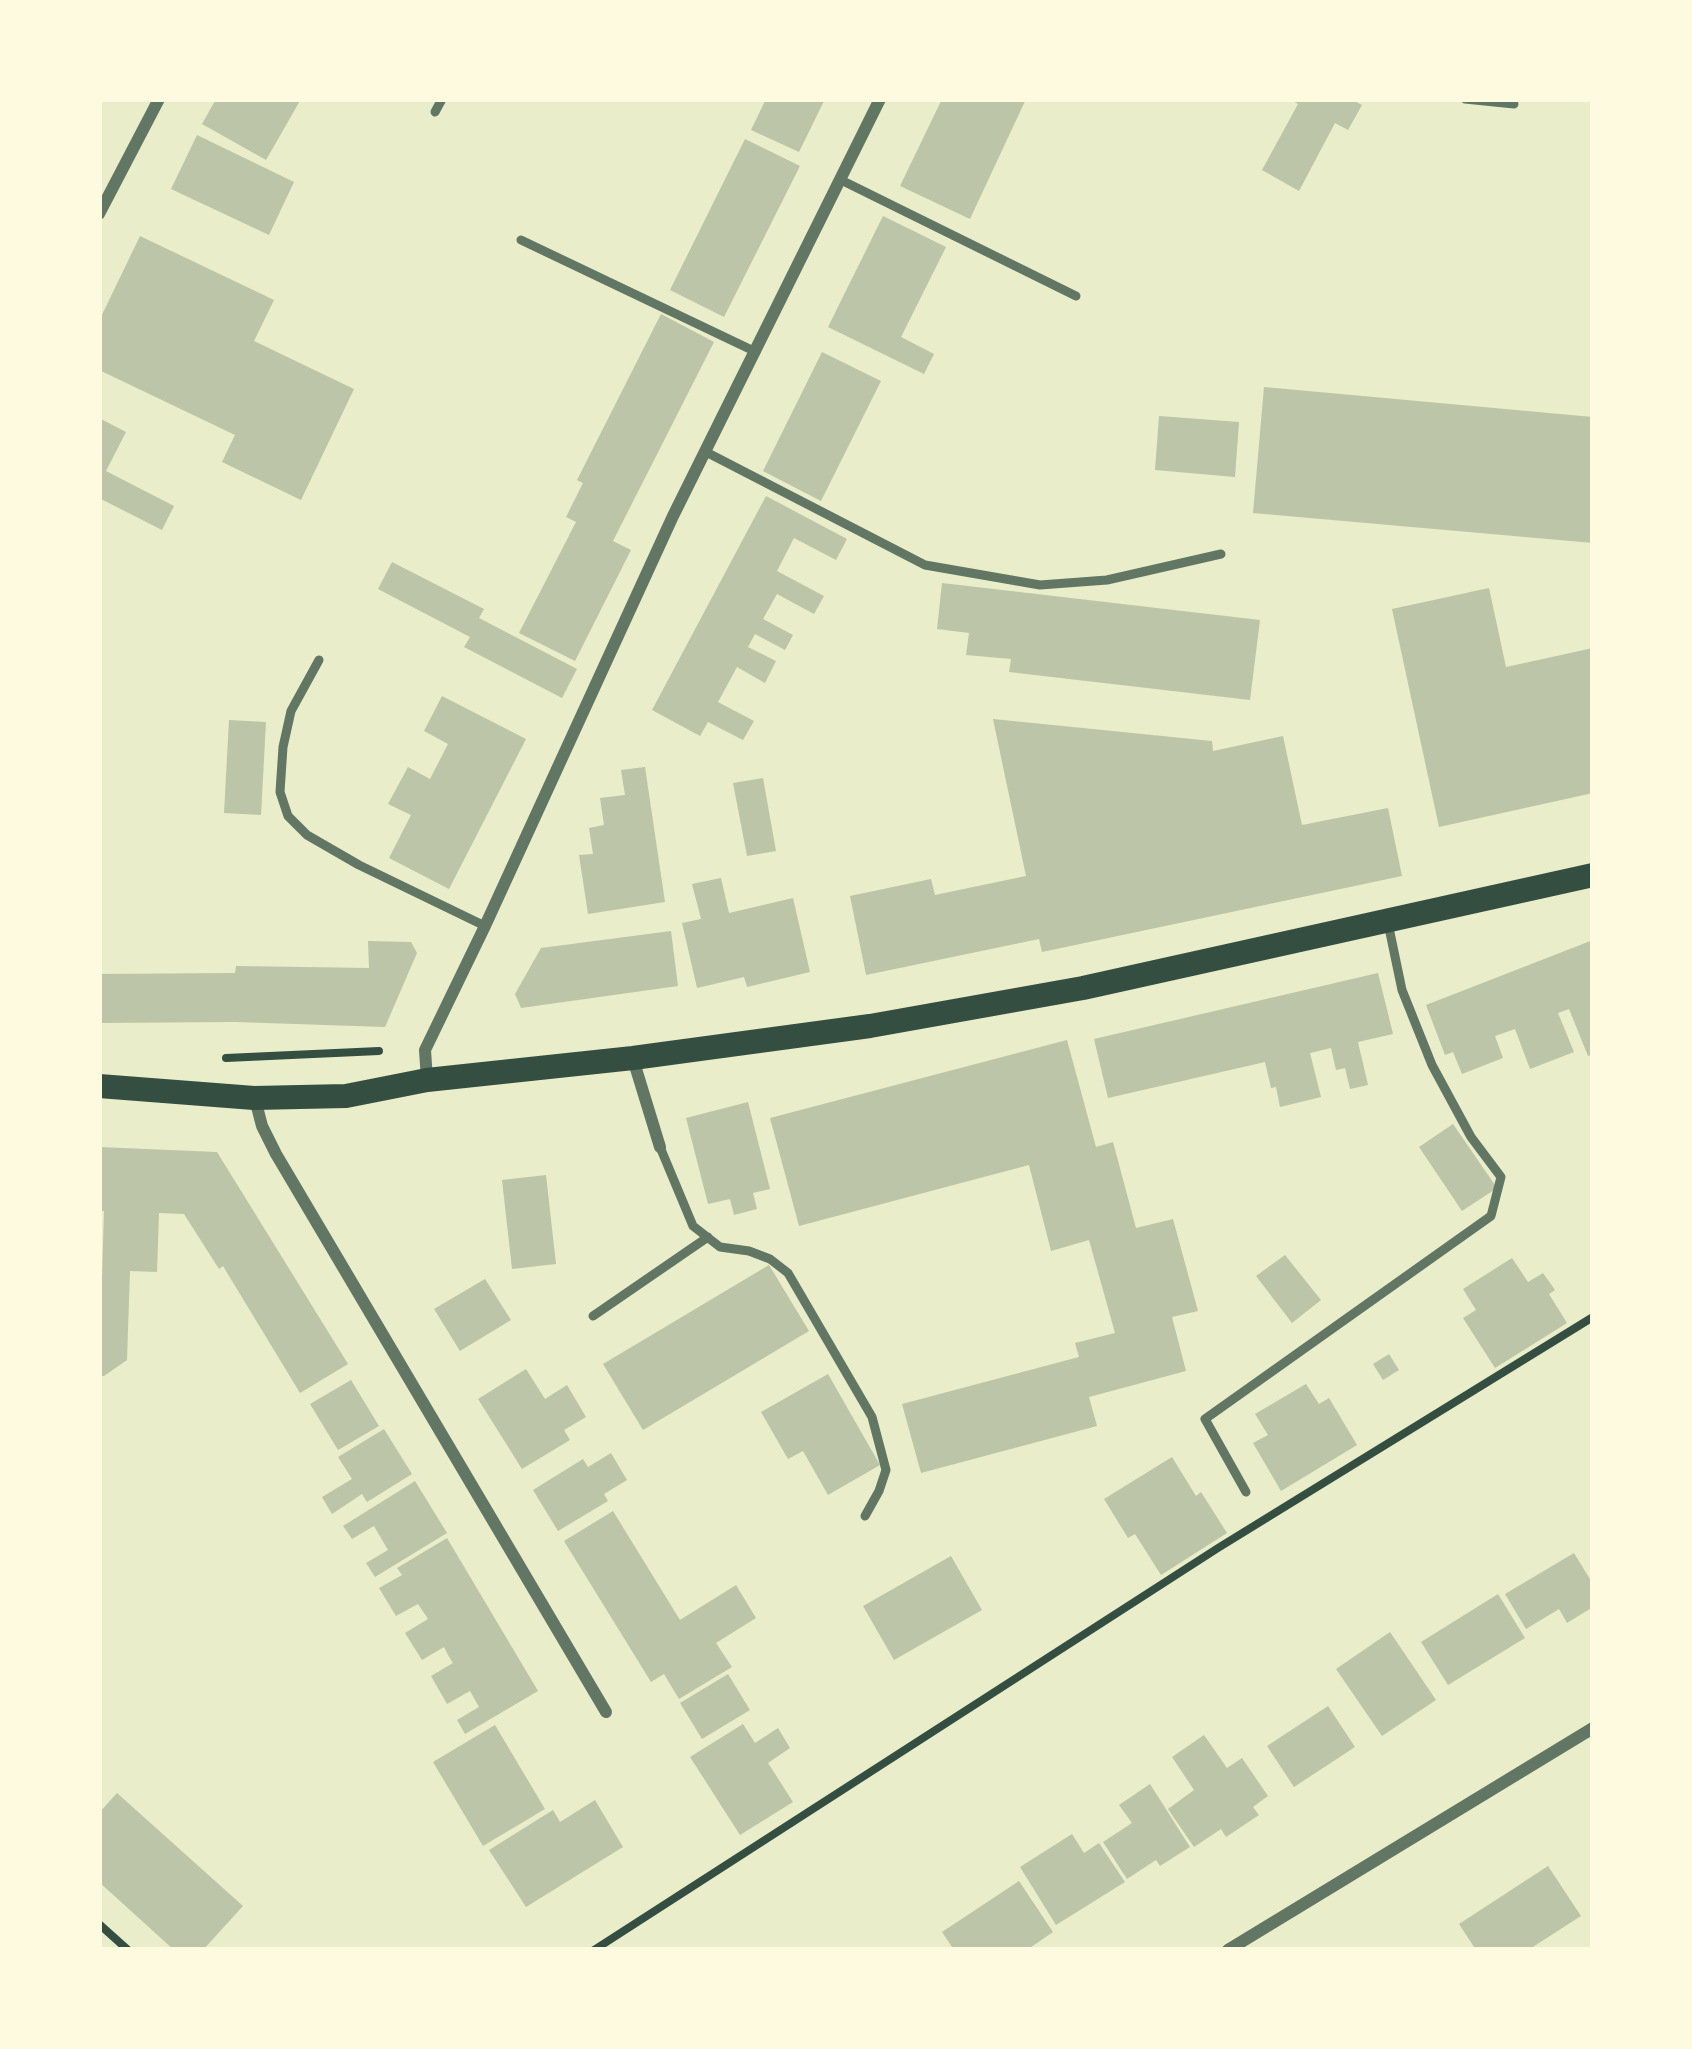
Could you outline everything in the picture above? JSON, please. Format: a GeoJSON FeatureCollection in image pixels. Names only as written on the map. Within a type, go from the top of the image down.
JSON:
{"type":"FeatureCollection","features":[{"type":"Feature","properties":{"kind":"main road"},"geometry":{"type":"LineString","coordinates":[[99,1086],[254,1098],[346,1096],[427,1080],[870,1026],[1040,996],[1593,875]]}},
{"type":"Feature","properties":{"kind":"street"},"geometry":{"type":"LineString","coordinates":[[99,214],[160,99]]}},
{"type":"Feature","properties":{"kind":"street"},"geometry":{"type":"LineString","coordinates":[[427,1080],[425,1050],[673,516],[880,99]]}},
{"type":"Feature","properties":{"kind":"street"},"geometry":{"type":"LineString","coordinates":[[633,1058],[660,1147]]}},
{"type":"Feature","properties":{"kind":"street"},"geometry":{"type":"LineString","coordinates":[[254,1098],[276,1154],[606,1712]]}},
{"type":"Feature","properties":{"kind":"street"},"geometry":{"type":"LineString","coordinates":[[1228,1950],[1593,1728]]}},
{"type":"Feature","properties":{"kind":"lane"},"geometry":{"type":"LineString","coordinates":[[435,112],[442,99]]}},
{"type":"Feature","properties":{"kind":"lane"},"geometry":{"type":"LineString","coordinates":[[1465,99],[1514,104]]}},
{"type":"Feature","properties":{"kind":"lane"},"geometry":{"type":"LineString","coordinates":[[841,180],[1076,296]]}},
{"type":"Feature","properties":{"kind":"lane"},"geometry":{"type":"LineString","coordinates":[[521,240],[756,352]]}},
{"type":"Feature","properties":{"kind":"lane"},"geometry":{"type":"LineString","coordinates":[[706,452],[925,565],[1040,585],[1107,580],[1221,554]]}},
{"type":"Feature","properties":{"kind":"lane"},"geometry":{"type":"LineString","coordinates":[[319,660],[291,711],[283,747],[280,792],[288,816],[307,835],[359,865],[485,926]]}},
{"type":"Feature","properties":{"kind":"lane"},"geometry":{"type":"LineString","coordinates":[[1246,1492],[1204,1419],[1491,1216],[1501,1178],[1432,1065],[1402,990],[1387,921]]}},
{"type":"Feature","properties":{"kind":"lane"},"geometry":{"type":"LineString","coordinates":[[660,1147],[693,1226],[720,1247],[770,1259],[788,1273],[872,1417],[886,1470],[865,1516]]}},
{"type":"Feature","properties":{"kind":"lane"},"geometry":{"type":"LineString","coordinates":[[593,1316],[707,1237]]}},
{"type":"Feature","properties":{"kind":"path"},"geometry":{"type":"LineString","coordinates":[[204,1059],[393,1051]]}},
{"type":"Feature","properties":{"kind":"path"},"geometry":{"type":"LineString","coordinates":[[594,1950],[1218,1548],[1593,1317]]}},
{"type":"Feature","properties":{"kind":"path"},"geometry":{"type":"LineString","coordinates":[[99,1924],[128,1950]]}},
{"type":"Feature","properties":{"kind":"building"},"geometry":{"type":"Polygon","coordinates":[[[216,99],[301,99],[266,160],[202,124],[216,99]]]}},
{"type":"Feature","properties":{"kind":"building"},"geometry":{"type":"Polygon","coordinates":[[[766,99],[825,99],[799,152],[751,130],[766,99]]]}},
{"type":"Feature","properties":{"kind":"building"},"geometry":{"type":"Polygon","coordinates":[[[942,99],[1026,99],[970,219],[900,186],[942,99]]]}},
{"type":"Feature","properties":{"kind":"building"},"geometry":{"type":"Polygon","coordinates":[[[1289,99],[1351,99],[1362,105],[1348,130],[1335,123],[1299,191],[1262,170],[1298,104],[1289,99]]]}},
{"type":"Feature","properties":{"kind":"building"},"geometry":{"type":"Polygon","coordinates":[[[197,135],[294,182],[269,235],[171,189],[197,135]]]}},
{"type":"Feature","properties":{"kind":"building"},"geometry":{"type":"Polygon","coordinates":[[[745,139],[800,166],[724,317],[670,290],[745,139]]]}},
{"type":"Feature","properties":{"kind":"building"},"geometry":{"type":"Polygon","coordinates":[[[883,216],[946,247],[901,337],[934,354],[924,374],[828,327],[883,216]]]}},
{"type":"Feature","properties":{"kind":"building"},"geometry":{"type":"Polygon","coordinates":[[[140,236],[274,300],[254,341],[354,389],[301,500],[222,462],[235,435],[99,370],[99,321],[140,236]]]}},
{"type":"Feature","properties":{"kind":"building"},"geometry":{"type":"Polygon","coordinates":[[[661,314],[714,342],[613,541],[631,550],[575,661],[519,633],[576,522],[566,517],[583,483],[577,480],[661,314]]]}},
{"type":"Feature","properties":{"kind":"building"},"geometry":{"type":"Polygon","coordinates":[[[822,352],[881,381],[821,501],[763,471],[822,352]]]}},
{"type":"Feature","properties":{"kind":"building"},"geometry":{"type":"Polygon","coordinates":[[[1264,387],[1593,417],[1593,543],[1253,513],[1264,387]]]}},
{"type":"Feature","properties":{"kind":"building"},"geometry":{"type":"Polygon","coordinates":[[[1159,416],[1239,422],[1235,477],[1155,470],[1159,416]]]}},
{"type":"Feature","properties":{"kind":"building"},"geometry":{"type":"Polygon","coordinates":[[[99,418],[126,432],[106,471],[174,506],[162,530],[99,498],[99,418]]]}},
{"type":"Feature","properties":{"kind":"building"},"geometry":{"type":"Polygon","coordinates":[[[766,496],[847,539],[836,560],[794,538],[777,571],[824,596],[814,614],[777,594],[763,619],[793,635],[785,650],[755,634],[748,647],[776,661],[765,683],[737,667],[718,702],[754,721],[743,740],[708,722],[700,736],[652,710],[766,496]]]}},
{"type":"Feature","properties":{"kind":"building"},"geometry":{"type":"Polygon","coordinates":[[[392,562],[484,609],[479,618],[577,669],[562,698],[464,647],[470,637],[378,589],[392,562]]]}},
{"type":"Feature","properties":{"kind":"building"},"geometry":{"type":"Polygon","coordinates":[[[942,583],[1260,620],[1250,700],[1009,672],[1011,659],[966,655],[969,633],[937,629],[942,583]]]}},
{"type":"Feature","properties":{"kind":"building"},"geometry":{"type":"Polygon","coordinates":[[[1489,588],[1506,667],[1593,648],[1593,793],[1439,827],[1392,609],[1489,588]]]}},
{"type":"Feature","properties":{"kind":"building"},"geometry":{"type":"Polygon","coordinates":[[[442,696],[526,739],[449,889],[389,858],[411,815],[388,804],[408,767],[430,779],[448,744],[424,731],[442,696]]]}},
{"type":"Feature","properties":{"kind":"building"},"geometry":{"type":"Polygon","coordinates":[[[993,719],[1212,741],[1213,751],[1283,736],[1302,825],[1388,808],[1402,876],[1042,952],[1039,939],[866,975],[850,896],[931,879],[935,895],[1026,876],[993,719]]]}},
{"type":"Feature","properties":{"kind":"building"},"geometry":{"type":"Polygon","coordinates":[[[229,720],[266,722],[261,815],[224,813],[229,720]]]}},
{"type":"Feature","properties":{"kind":"building"},"geometry":{"type":"Polygon","coordinates":[[[645,767],[665,902],[588,914],[579,855],[593,854],[589,828],[604,825],[600,798],[625,795],[621,770],[645,767]]]}},
{"type":"Feature","properties":{"kind":"building"},"geometry":{"type":"Polygon","coordinates":[[[763,778],[776,851],[747,856],[733,783],[763,778]]]}},
{"type":"Feature","properties":{"kind":"building"},"geometry":{"type":"Polygon","coordinates":[[[721,878],[729,913],[793,898],[810,972],[747,987],[744,977],[697,988],[682,923],[701,919],[692,884],[721,878]]]}},
{"type":"Feature","properties":{"kind":"building"},"geometry":{"type":"Polygon","coordinates":[[[671,931],[678,986],[521,1008],[515,994],[541,948],[671,931]]]}},
{"type":"Feature","properties":{"kind":"building"},"geometry":{"type":"Polygon","coordinates":[[[1593,940],[1593,1054],[1588,1056],[1569,1009],[1558,1013],[1574,1052],[1530,1069],[1515,1029],[1495,1036],[1503,1058],[1462,1074],[1453,1052],[1445,1055],[1426,1005],[1593,940]]]}},
{"type":"Feature","properties":{"kind":"building"},"geometry":{"type":"Polygon","coordinates":[[[368,941],[411,942],[417,953],[385,1027],[99,1023],[99,974],[235,973],[236,966],[369,968],[368,941]]]}},
{"type":"Feature","properties":{"kind":"building"},"geometry":{"type":"Polygon","coordinates":[[[1378,973],[1393,1034],[1358,1042],[1368,1085],[1350,1089],[1345,1068],[1336,1070],[1331,1048],[1310,1053],[1321,1097],[1280,1107],[1265,1062],[1108,1098],[1094,1039],[1378,973]]]}},
{"type":"Feature","properties":{"kind":"building"},"geometry":{"type":"Polygon","coordinates":[[[1067,1040],[1096,1147],[1113,1142],[1136,1228],[1173,1219],[1198,1311],[1172,1317],[1186,1371],[1089,1397],[1097,1426],[921,1473],[902,1404],[1079,1357],[1075,1343],[1115,1333],[1089,1240],[1051,1251],[1029,1165],[799,1226],[770,1118],[1067,1040]]]}},
{"type":"Feature","properties":{"kind":"building"},"geometry":{"type":"Polygon","coordinates":[[[748,1102],[770,1189],[753,1193],[757,1209],[734,1215],[730,1199],[708,1204],[686,1118],[748,1102]]]}},
{"type":"Feature","properties":{"kind":"building"},"geometry":{"type":"Polygon","coordinates":[[[1453,1124],[1497,1188],[1462,1211],[1419,1147],[1453,1124]]]}},
{"type":"Feature","properties":{"kind":"building"},"geometry":{"type":"Polygon","coordinates":[[[99,1147],[217,1152],[348,1364],[300,1393],[223,1266],[219,1269],[184,1214],[159,1213],[157,1272],[130,1271],[127,1360],[99,1376],[104,1211],[99,1211],[99,1147]]]}},
{"type":"Feature","properties":{"kind":"building"},"geometry":{"type":"Polygon","coordinates":[[[546,1175],[556,1264],[512,1269],[502,1180],[546,1175]]]}},
{"type":"Feature","properties":{"kind":"building"},"geometry":{"type":"Polygon","coordinates":[[[1285,1255],[1321,1300],[1292,1323],[1256,1276],[1285,1255]]]}},
{"type":"Feature","properties":{"kind":"building"},"geometry":{"type":"Polygon","coordinates":[[[1512,1258],[1528,1282],[1543,1273],[1555,1290],[1549,1294],[1567,1323],[1495,1368],[1463,1318],[1476,1310],[1463,1289],[1512,1258]]]}},
{"type":"Feature","properties":{"kind":"building"},"geometry":{"type":"Polygon","coordinates":[[[769,1265],[809,1331],[643,1430],[603,1364],[769,1265]]]}},
{"type":"Feature","properties":{"kind":"building"},"geometry":{"type":"Polygon","coordinates":[[[485,1279],[511,1320],[460,1351],[434,1309],[485,1279]]]}},
{"type":"Feature","properties":{"kind":"building"},"geometry":{"type":"Polygon","coordinates":[[[1389,1354],[1399,1370],[1383,1380],[1373,1364],[1389,1354]]]}},
{"type":"Feature","properties":{"kind":"building"},"geometry":{"type":"Polygon","coordinates":[[[526,1369],[545,1399],[567,1385],[586,1417],[564,1430],[570,1440],[522,1469],[478,1399],[526,1369]]]}},
{"type":"Feature","properties":{"kind":"building"},"geometry":{"type":"Polygon","coordinates":[[[828,1374],[880,1465],[828,1495],[803,1451],[788,1459],[761,1412],[828,1374]]]}},
{"type":"Feature","properties":{"kind":"building"},"geometry":{"type":"Polygon","coordinates":[[[351,1380],[379,1426],[338,1450],[310,1404],[351,1380]]]}},
{"type":"Feature","properties":{"kind":"building"},"geometry":{"type":"Polygon","coordinates":[[[1306,1384],[1319,1404],[1329,1398],[1357,1445],[1281,1491],[1253,1443],[1268,1435],[1255,1414],[1306,1384]]]}},
{"type":"Feature","properties":{"kind":"building"},"geometry":{"type":"Polygon","coordinates":[[[384,1429],[412,1474],[367,1502],[362,1494],[332,1514],[322,1497],[352,1479],[338,1457],[384,1429]]]}},
{"type":"Feature","properties":{"kind":"building"},"geometry":{"type":"Polygon","coordinates":[[[611,1453],[627,1480],[604,1494],[608,1501],[558,1531],[533,1490],[583,1459],[588,1467],[611,1453]]]}},
{"type":"Feature","properties":{"kind":"building"},"geometry":{"type":"Polygon","coordinates":[[[1172,1457],[1227,1533],[1161,1575],[1135,1534],[1128,1538],[1104,1499],[1172,1457]]]}},
{"type":"Feature","properties":{"kind":"building"},"geometry":{"type":"Polygon","coordinates":[[[415,1481],[447,1533],[375,1577],[366,1563],[388,1550],[374,1526],[352,1539],[343,1526],[415,1481]]]}},
{"type":"Feature","properties":{"kind":"building"},"geometry":{"type":"Polygon","coordinates":[[[613,1511],[680,1620],[736,1585],[756,1618],[716,1643],[732,1667],[679,1699],[664,1674],[651,1682],[564,1541],[613,1511]]]}},
{"type":"Feature","properties":{"kind":"building"},"geometry":{"type":"Polygon","coordinates":[[[447,1538],[538,1691],[465,1734],[457,1720],[479,1707],[470,1691],[447,1704],[431,1676],[453,1663],[444,1647],[422,1660],[405,1633],[428,1619],[418,1604],[396,1616],[379,1588],[402,1575],[397,1568],[447,1538]]]}},
{"type":"Feature","properties":{"kind":"building"},"geometry":{"type":"Polygon","coordinates":[[[1574,1553],[1593,1584],[1593,1607],[1567,1623],[1559,1609],[1526,1629],[1505,1594],[1574,1553]]]}},
{"type":"Feature","properties":{"kind":"building"},"geometry":{"type":"Polygon","coordinates":[[[951,1556],[982,1610],[894,1660],[863,1606],[951,1556]]]}},
{"type":"Feature","properties":{"kind":"building"},"geometry":{"type":"Polygon","coordinates":[[[1498,1594],[1525,1638],[1448,1685],[1421,1642],[1498,1594]]]}},
{"type":"Feature","properties":{"kind":"building"},"geometry":{"type":"Polygon","coordinates":[[[1390,1632],[1436,1700],[1382,1736],[1336,1669],[1390,1632]]]}},
{"type":"Feature","properties":{"kind":"building"},"geometry":{"type":"Polygon","coordinates":[[[728,1674],[750,1710],[702,1739],[680,1703],[728,1674]]]}},
{"type":"Feature","properties":{"kind":"building"},"geometry":{"type":"Polygon","coordinates":[[[1328,1706],[1355,1747],[1294,1787],[1267,1746],[1328,1706]]]}},
{"type":"Feature","properties":{"kind":"building"},"geometry":{"type":"Polygon","coordinates":[[[743,1724],[755,1743],[778,1728],[790,1748],[768,1763],[793,1802],[740,1835],[690,1757],[743,1724]]]}},
{"type":"Feature","properties":{"kind":"building"},"geometry":{"type":"Polygon","coordinates":[[[495,1725],[545,1809],[483,1846],[433,1762],[495,1725]]]}},
{"type":"Feature","properties":{"kind":"building"},"geometry":{"type":"Polygon","coordinates":[[[1204,1735],[1227,1768],[1242,1758],[1268,1796],[1253,1807],[1259,1815],[1226,1837],[1221,1829],[1194,1847],[1168,1809],[1194,1790],[1172,1757],[1204,1735]]]}},
{"type":"Feature","properties":{"kind":"building"},"geometry":{"type":"Polygon","coordinates":[[[1150,1784],[1190,1847],[1160,1866],[1156,1860],[1127,1879],[1103,1842],[1132,1823],[1119,1805],[1150,1784]]]}},
{"type":"Feature","properties":{"kind":"building"},"geometry":{"type":"Polygon","coordinates":[[[117,1793],[243,1906],[203,1950],[174,1950],[99,1882],[99,1813],[117,1793]]]}},
{"type":"Feature","properties":{"kind":"building"},"geometry":{"type":"Polygon","coordinates":[[[595,1800],[623,1847],[526,1907],[489,1850],[553,1810],[560,1822],[595,1800]]]}},
{"type":"Feature","properties":{"kind":"building"},"geometry":{"type":"Polygon","coordinates":[[[1072,1834],[1084,1853],[1099,1843],[1125,1882],[1056,1925],[1020,1867],[1072,1834]]]}},
{"type":"Feature","properties":{"kind":"building"},"geometry":{"type":"Polygon","coordinates":[[[1548,1866],[1581,1916],[1528,1950],[1476,1950],[1459,1924],[1548,1866]]]}},
{"type":"Feature","properties":{"kind":"building"},"geometry":{"type":"Polygon","coordinates":[[[1019,1881],[1053,1932],[1027,1950],[954,1950],[942,1932],[1019,1881]]]}}]}
